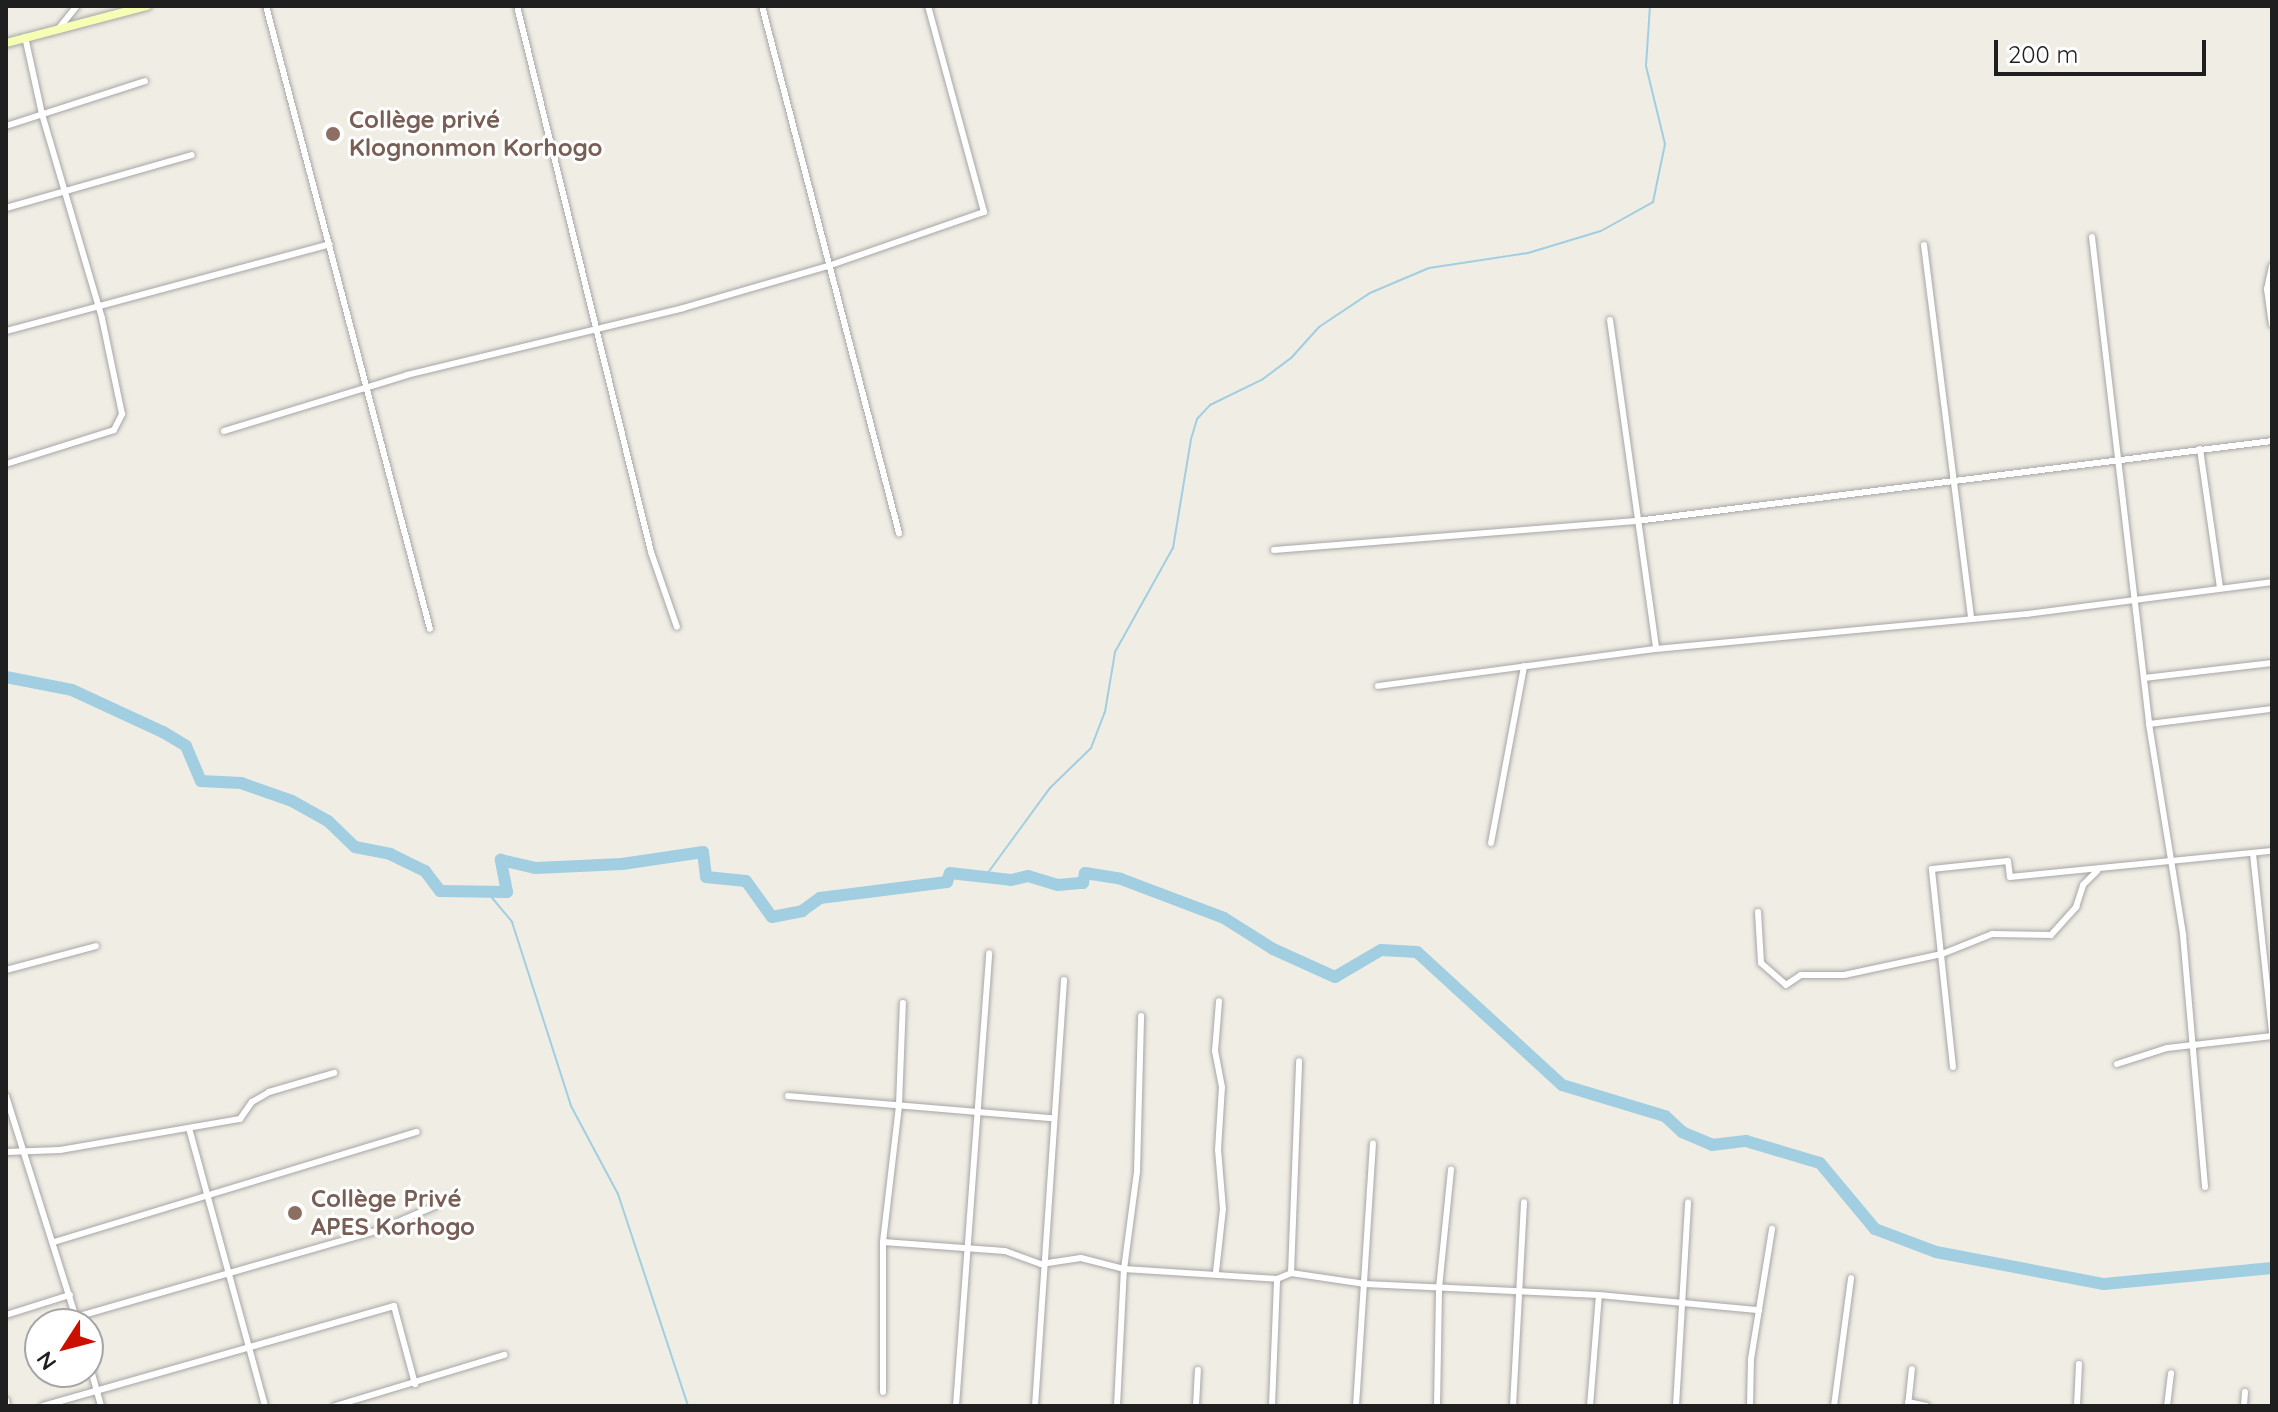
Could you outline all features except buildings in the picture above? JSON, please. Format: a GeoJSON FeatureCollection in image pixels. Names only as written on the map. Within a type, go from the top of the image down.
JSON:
{"type":"FeatureCollection","features":[{"type":"Feature","properties":{"kind":"street"},"geometry":{"type":"LineString","coordinates":[[59,28],[77,6]]}},
{"type":"Feature","properties":{"kind":"street"},"geometry":{"type":"LineString","coordinates":[[6,43],[147,6]]}},
{"type":"Feature","properties":{"kind":"street"},"geometry":{"type":"LineString","coordinates":[[266,6],[430,629]]}},
{"type":"Feature","properties":{"kind":"street"},"geometry":{"type":"LineString","coordinates":[[517,6],[651,552],[677,627]]}},
{"type":"Feature","properties":{"kind":"street"},"geometry":{"type":"LineString","coordinates":[[762,6],[899,533]]}},
{"type":"Feature","properties":{"kind":"street"},"geometry":{"type":"LineString","coordinates":[[224,431],[368,388],[828,266],[984,212],[928,6]]}},
{"type":"Feature","properties":{"kind":"street"},"geometry":{"type":"LineString","coordinates":[[6,464],[114,430],[121,422],[97,304],[42,114],[25,37]]}},
{"type":"Feature","properties":{"kind":"street"},"geometry":{"type":"LineString","coordinates":[[6,126],[145,81]]}},
{"type":"Feature","properties":{"kind":"street"},"geometry":{"type":"LineString","coordinates":[[6,208],[192,155]]}},
{"type":"Feature","properties":{"kind":"street"},"geometry":{"type":"LineString","coordinates":[[2092,237],[2149,724],[2183,935],[2205,1187]]}},
{"type":"Feature","properties":{"kind":"street"},"geometry":{"type":"LineString","coordinates":[[6,331],[97,304],[330,244]]}},
{"type":"Feature","properties":{"kind":"street"},"geometry":{"type":"LineString","coordinates":[[1924,245],[1971,618]]}},
{"type":"Feature","properties":{"kind":"street"},"geometry":{"type":"LineString","coordinates":[[2272,266],[2267,289],[2272,325]]}},
{"type":"Feature","properties":{"kind":"street"},"geometry":{"type":"LineString","coordinates":[[1610,320],[1656,649]]}},
{"type":"Feature","properties":{"kind":"street"},"geometry":{"type":"LineString","coordinates":[[1274,550],[1636,521],[1955,484],[2118,458],[2272,441]]}},
{"type":"Feature","properties":{"kind":"street"},"geometry":{"type":"LineString","coordinates":[[2200,449],[2220,587]]}},
{"type":"Feature","properties":{"kind":"street"},"geometry":{"type":"LineString","coordinates":[[1378,686],[1656,649],[2134,601],[2272,582]]}},
{"type":"Feature","properties":{"kind":"street"},"geometry":{"type":"LineString","coordinates":[[2144,678],[2272,663]]}},
{"type":"Feature","properties":{"kind":"street"},"geometry":{"type":"LineString","coordinates":[[1491,843],[1524,666]]}},
{"type":"Feature","properties":{"kind":"street"},"geometry":{"type":"LineString","coordinates":[[2149,724],[2272,709]]}},
{"type":"Feature","properties":{"kind":"street"},"geometry":{"type":"LineString","coordinates":[[1953,1067],[1932,869],[2008,861],[2010,877],[2097,871],[2272,851]]}},
{"type":"Feature","properties":{"kind":"street"},"geometry":{"type":"LineString","coordinates":[[2117,1064],[2192,1046],[2272,1035],[2253,854]]}},
{"type":"Feature","properties":{"kind":"street"},"geometry":{"type":"LineString","coordinates":[[1758,912],[1761,963],[1786,985],[1801,975],[1844,975],[1942,954],[1992,934],[2038,937],[2059,930],[2097,871]]}},
{"type":"Feature","properties":{"kind":"street"},"geometry":{"type":"LineString","coordinates":[[6,970],[96,946]]}},
{"type":"Feature","properties":{"kind":"street"},"geometry":{"type":"LineString","coordinates":[[956,1406],[970,1251],[989,953]]}},
{"type":"Feature","properties":{"kind":"street"},"geometry":{"type":"LineString","coordinates":[[1035,1406],[1041,1264],[1064,980]]}},
{"type":"Feature","properties":{"kind":"street"},"geometry":{"type":"LineString","coordinates":[[1216,1272],[1223,1209],[1218,1150],[1222,1087],[1215,1051],[1219,1001]]}},
{"type":"Feature","properties":{"kind":"street"},"geometry":{"type":"LineString","coordinates":[[883,1392],[883,1242],[899,1105],[903,1003]]}},
{"type":"Feature","properties":{"kind":"street"},"geometry":{"type":"LineString","coordinates":[[1117,1406],[1124,1269],[1137,1172],[1141,1016]]}},
{"type":"Feature","properties":{"kind":"street"},"geometry":{"type":"LineString","coordinates":[[1291,1273],[1299,1061]]}},
{"type":"Feature","properties":{"kind":"street"},"geometry":{"type":"LineString","coordinates":[[6,1152],[60,1150],[240,1119],[252,1102],[269,1092],[334,1073]]}},
{"type":"Feature","properties":{"kind":"street"},"geometry":{"type":"LineString","coordinates":[[6,1096],[21,1151],[74,1308]]}},
{"type":"Feature","properties":{"kind":"street"},"geometry":{"type":"LineString","coordinates":[[788,1096],[1052,1118]]}},
{"type":"Feature","properties":{"kind":"street"},"geometry":{"type":"LineString","coordinates":[[189,1128],[225,1273],[265,1406]]}},
{"type":"Feature","properties":{"kind":"street"},"geometry":{"type":"LineString","coordinates":[[54,1242],[417,1132]]}},
{"type":"Feature","properties":{"kind":"street"},"geometry":{"type":"LineString","coordinates":[[1356,1406],[1373,1144]]}},
{"type":"Feature","properties":{"kind":"street"},"geometry":{"type":"LineString","coordinates":[[1437,1406],[1439,1288],[1451,1170]]}},
{"type":"Feature","properties":{"kind":"street"},"geometry":{"type":"LineString","coordinates":[[1513,1406],[1524,1202]]}},
{"type":"Feature","properties":{"kind":"street"},"geometry":{"type":"LineString","coordinates":[[1676,1406],[1688,1202]]}},
{"type":"Feature","properties":{"kind":"street"},"geometry":{"type":"LineString","coordinates":[[104,1311],[225,1273],[379,1230],[435,1206]]}},
{"type":"Feature","properties":{"kind":"street"},"geometry":{"type":"LineString","coordinates":[[1750,1406],[1759,1310],[1772,1229]]}},
{"type":"Feature","properties":{"kind":"street"},"geometry":{"type":"LineString","coordinates":[[883,1242],[970,1251],[1005,1251],[1041,1264],[1081,1258],[1124,1269],[1216,1272],[1277,1279],[1291,1273],[1365,1284],[1520,1295],[1599,1295],[1682,1306],[1759,1310]]}},
{"type":"Feature","properties":{"kind":"street"},"geometry":{"type":"LineString","coordinates":[[1834,1406],[1851,1278]]}},
{"type":"Feature","properties":{"kind":"street"},"geometry":{"type":"LineString","coordinates":[[1272,1406],[1277,1279]]}},
{"type":"Feature","properties":{"kind":"street"},"geometry":{"type":"LineString","coordinates":[[6,1315],[70,1295]]}},
{"type":"Feature","properties":{"kind":"street"},"geometry":{"type":"LineString","coordinates":[[1590,1406],[1599,1295]]}},
{"type":"Feature","properties":{"kind":"street"},"geometry":{"type":"LineString","coordinates":[[43,1406],[394,1306],[415,1384]]}},
{"type":"Feature","properties":{"kind":"street"},"geometry":{"type":"LineString","coordinates":[[335,1406],[354,1403],[504,1355]]}},
{"type":"Feature","properties":{"kind":"street"},"geometry":{"type":"LineString","coordinates":[[2077,1406],[2079,1364]]}},
{"type":"Feature","properties":{"kind":"street"},"geometry":{"type":"LineString","coordinates":[[1912,1369],[1908,1404],[1927,1406]]}},
{"type":"Feature","properties":{"kind":"street"},"geometry":{"type":"LineString","coordinates":[[1196,1406],[1198,1370]]}},
{"type":"Feature","properties":{"kind":"street"},"geometry":{"type":"LineString","coordinates":[[2167,1406],[2171,1373]]}},
{"type":"Feature","properties":{"kind":"street"},"geometry":{"type":"LineString","coordinates":[[96,1388],[101,1406]]}},
{"type":"Feature","properties":{"kind":"street"},"geometry":{"type":"LineString","coordinates":[[2244,1406],[2245,1392]]}},
{"type":"Feature","properties":{"kind":"street"},"geometry":{"type":"LineString","coordinates":[[6,1400],[7,1406]]}},
{"type":"Feature","properties":{"kind":"waterway"},"geometry":{"type":"LineString","coordinates":[[987,874],[1050,788],[1091,748],[1105,712],[1115,652],[1173,548],[1191,439],[1197,419],[1210,405],[1263,379],[1292,357],[1319,327],[1370,293],[1429,268],[1528,253],[1601,231],[1653,202],[1665,144],[1646,66],[1650,6]]}},
{"type":"Feature","properties":{"kind":"waterway"},"geometry":{"type":"LineString","coordinates":[[6,677],[72,690],[163,732],[186,746],[201,781],[241,783],[292,801],[328,821],[355,847],[390,854],[425,871],[440,891],[507,892],[501,860],[536,868],[622,864],[703,852],[706,877],[746,881],[772,917],[802,911],[820,898],[947,882],[950,873],[1011,880],[1028,876],[1058,885],[1083,883],[1085,873],[1121,879],[1224,918],[1273,949],[1335,977],[1381,950],[1417,952],[1562,1085],[1665,1116],[1682,1132],[1712,1145],[1746,1141],[1820,1163],[1875,1229],[1936,1252],[2104,1284],[2272,1268]]}},
{"type":"Feature","properties":{"kind":"waterway"},"geometry":{"type":"LineString","coordinates":[[488,893],[512,922],[571,1106],[618,1194],[688,1406]]}},
{"type":"Feature","properties":{"kind":"place","name":"Collège privé Klognonmon Korhogo"},"geometry":{"type":"Point","coordinates":[333,134]}},
{"type":"Feature","properties":{"kind":"place","name":"Collège Privé APES Korhogo"},"geometry":{"type":"Point","coordinates":[295,1213]}}]}
